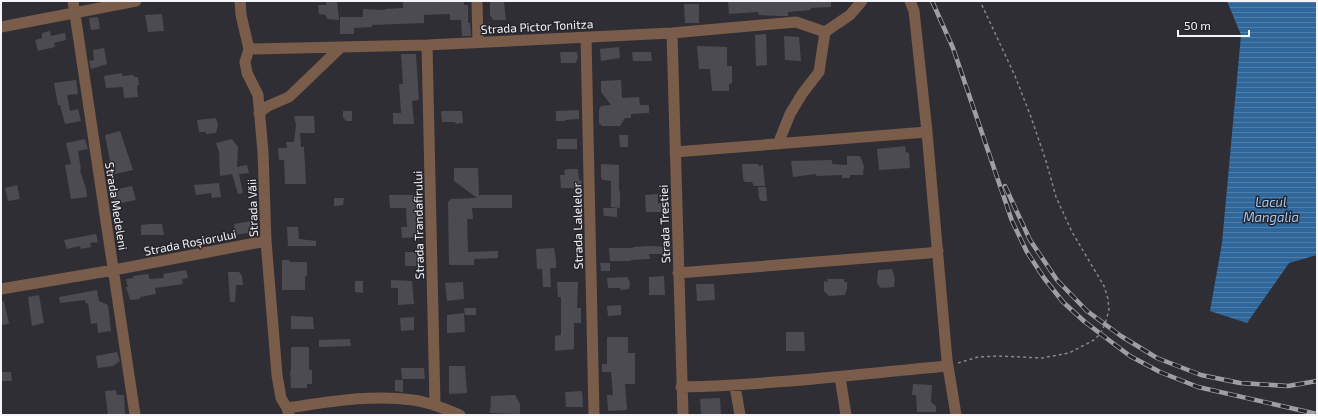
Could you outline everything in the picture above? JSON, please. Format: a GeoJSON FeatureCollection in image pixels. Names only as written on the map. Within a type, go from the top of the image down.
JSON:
{"type":"FeatureCollection","features":[{"type":"Feature","properties":{"kind":"street","name":"Strada Medeleni"},"geometry":{"type":"LineString","coordinates":[[73,1],[135,415]]}},
{"type":"Feature","properties":{"kind":"street"},"geometry":{"type":"LineString","coordinates":[[1,26],[136,1]]}},
{"type":"Feature","properties":{"kind":"street","name":"Strada Văii"},"geometry":{"type":"LineString","coordinates":[[240,1],[241,15],[249,49],[245,62],[247,73],[258,95],[263,152],[266,241],[277,375],[281,398],[288,412]]}},
{"type":"Feature","properties":{"kind":"street"},"geometry":{"type":"LineString","coordinates":[[477,1],[478,42]]}},
{"type":"Feature","properties":{"kind":"street"},"geometry":{"type":"LineString","coordinates":[[778,144],[790,114],[802,94],[819,72],[825,32],[850,14],[862,1]]}},
{"type":"Feature","properties":{"kind":"street"},"geometry":{"type":"LineString","coordinates":[[910,1],[914,11],[927,132],[948,366],[956,415]]}},
{"type":"Feature","properties":{"kind":"street","name":"Strada Pictor Tonitza"},"geometry":{"type":"LineString","coordinates":[[249,49],[427,45],[672,33],[796,22],[825,32]]}},
{"type":"Feature","properties":{"kind":"street","name":"Strada Trestiei"},"geometry":{"type":"LineString","coordinates":[[672,33],[682,415]]}},
{"type":"Feature","properties":{"kind":"street","name":"Strada Lalelelor"},"geometry":{"type":"LineString","coordinates":[[586,37],[594,415]]}},
{"type":"Feature","properties":{"kind":"street","name":"Strada Trandafirului"},"geometry":{"type":"LineString","coordinates":[[427,45],[435,405]]}},
{"type":"Feature","properties":{"kind":"street"},"geometry":{"type":"LineString","coordinates":[[259,113],[268,106],[289,97],[340,48]]}},
{"type":"Feature","properties":{"kind":"street"},"geometry":{"type":"LineString","coordinates":[[675,152],[927,132]]}},
{"type":"Feature","properties":{"kind":"street","name":"Strada Roșiorului"},"geometry":{"type":"LineString","coordinates":[[1,288],[114,270],[266,241]]}},
{"type":"Feature","properties":{"kind":"street"},"geometry":{"type":"LineString","coordinates":[[678,273],[929,253],[938,251]]}},
{"type":"Feature","properties":{"kind":"street"},"geometry":{"type":"LineString","coordinates":[[681,387],[735,386],[948,366]]}},
{"type":"Feature","properties":{"kind":"street"},"geometry":{"type":"LineString","coordinates":[[840,377],[846,415]]}},
{"type":"Feature","properties":{"kind":"street"},"geometry":{"type":"LineString","coordinates":[[735,386],[740,415]]}},
{"type":"Feature","properties":{"kind":"street"},"geometry":{"type":"LineString","coordinates":[[288,412],[342,400],[380,398],[414,400],[435,405],[460,415]]}},
{"type":"Feature","properties":{"kind":"path"},"geometry":{"type":"LineString","coordinates":[[948,366],[978,357],[999,356],[1042,358],[1069,353],[1094,340],[1100,334],[1106,324],[1109,310],[1108,299],[1104,286],[1072,232],[1056,197],[1046,161],[1015,76],[980,1]]}},
{"type":"Feature","properties":{"kind":"water","name":"Lacul Mangalia"},"geometry":{"type":"Polygon","coordinates":[[[1227,1],[1317,1],[1317,255],[1289,263],[1247,323],[1210,311],[1222,243],[1241,35],[1227,1]]]}},
{"type":"Feature","properties":{"kind":"building"},"geometry":{"type":"Polygon","coordinates":[[[326,1],[337,1],[339,20],[327,19],[326,15],[319,14],[318,5],[326,5],[326,1]]]}},
{"type":"Feature","properties":{"kind":"building"},"geometry":{"type":"Polygon","coordinates":[[[403,1],[464,1],[464,5],[468,5],[468,23],[470,23],[471,36],[462,36],[461,20],[450,20],[450,14],[424,15],[424,23],[372,25],[372,27],[354,28],[354,34],[340,34],[340,17],[363,17],[363,9],[385,10],[403,8],[403,1]]]}},
{"type":"Feature","properties":{"kind":"building"},"geometry":{"type":"Polygon","coordinates":[[[728,1],[831,1],[831,7],[810,8],[811,10],[788,12],[788,16],[759,15],[758,12],[729,14],[728,1]]]}},
{"type":"Feature","properties":{"kind":"building"},"geometry":{"type":"Polygon","coordinates":[[[490,2],[504,2],[506,20],[493,20],[490,15],[490,2]]]}},
{"type":"Feature","properties":{"kind":"building"},"geometry":{"type":"Polygon","coordinates":[[[684,4],[699,4],[699,23],[685,23],[684,4]]]}},
{"type":"Feature","properties":{"kind":"building"},"geometry":{"type":"Polygon","coordinates":[[[162,14],[164,31],[148,32],[145,15],[162,14]]]}},
{"type":"Feature","properties":{"kind":"building"},"geometry":{"type":"Polygon","coordinates":[[[98,17],[100,29],[91,30],[89,18],[98,17]]]}},
{"type":"Feature","properties":{"kind":"building"},"geometry":{"type":"Polygon","coordinates":[[[50,31],[51,36],[65,33],[66,40],[54,43],[55,47],[38,51],[35,40],[42,38],[42,33],[50,31]]]}},
{"type":"Feature","properties":{"kind":"building"},"geometry":{"type":"Polygon","coordinates":[[[766,34],[767,65],[756,66],[755,35],[766,34]]]}},
{"type":"Feature","properties":{"kind":"building"},"geometry":{"type":"Polygon","coordinates":[[[784,36],[799,37],[801,61],[785,60],[784,36]]]}},
{"type":"Feature","properties":{"kind":"building"},"geometry":{"type":"Polygon","coordinates":[[[697,46],[727,47],[727,66],[732,66],[732,83],[729,84],[729,91],[712,91],[710,69],[699,69],[697,46]]]}},
{"type":"Feature","properties":{"kind":"building"},"geometry":{"type":"Polygon","coordinates":[[[619,47],[620,58],[601,61],[600,49],[619,47]]]}},
{"type":"Feature","properties":{"kind":"building"},"geometry":{"type":"Polygon","coordinates":[[[104,48],[107,64],[91,69],[89,61],[94,60],[93,50],[104,48]]]}},
{"type":"Feature","properties":{"kind":"building"},"geometry":{"type":"Polygon","coordinates":[[[560,52],[577,52],[578,57],[576,63],[561,63],[560,52]]]}},
{"type":"Feature","properties":{"kind":"building"},"geometry":{"type":"Polygon","coordinates":[[[632,52],[651,52],[652,61],[633,61],[632,52]]]}},
{"type":"Feature","properties":{"kind":"building"},"geometry":{"type":"Polygon","coordinates":[[[401,54],[416,54],[419,100],[412,101],[414,124],[393,124],[393,113],[401,113],[399,84],[403,84],[401,54]]]}},
{"type":"Feature","properties":{"kind":"building"},"geometry":{"type":"Polygon","coordinates":[[[122,73],[122,76],[133,75],[138,77],[138,97],[124,98],[123,87],[106,88],[104,76],[122,73]]]}},
{"type":"Feature","properties":{"kind":"building"},"geometry":{"type":"Polygon","coordinates":[[[76,80],[78,94],[67,95],[70,111],[78,109],[81,121],[65,124],[60,105],[58,105],[54,83],[76,80]]]}},
{"type":"Feature","properties":{"kind":"building"},"geometry":{"type":"Polygon","coordinates":[[[621,80],[622,98],[639,97],[640,105],[649,105],[649,113],[631,114],[631,118],[625,118],[620,126],[602,126],[599,123],[599,110],[601,106],[611,105],[601,92],[601,81],[621,80]]]}},
{"type":"Feature","properties":{"kind":"building"},"geometry":{"type":"Polygon","coordinates":[[[579,110],[579,119],[556,121],[556,111],[579,110]]]}},
{"type":"Feature","properties":{"kind":"building"},"geometry":{"type":"Polygon","coordinates":[[[343,111],[352,111],[352,121],[346,121],[343,117],[343,111]]]}},
{"type":"Feature","properties":{"kind":"building"},"geometry":{"type":"Polygon","coordinates":[[[441,111],[462,111],[463,123],[456,124],[455,122],[442,122],[441,111]]]}},
{"type":"Feature","properties":{"kind":"building"},"geometry":{"type":"Polygon","coordinates":[[[294,116],[314,116],[315,133],[300,133],[301,147],[304,147],[306,184],[285,184],[284,160],[279,160],[278,148],[287,148],[286,142],[294,142],[296,125],[294,116]]]}},
{"type":"Feature","properties":{"kind":"building"},"geometry":{"type":"Polygon","coordinates":[[[216,118],[218,125],[216,133],[206,134],[206,132],[199,132],[197,120],[216,118]]]}},
{"type":"Feature","properties":{"kind":"building"},"geometry":{"type":"Polygon","coordinates":[[[120,131],[133,170],[111,175],[105,135],[120,131]]]}},
{"type":"Feature","properties":{"kind":"building"},"geometry":{"type":"Polygon","coordinates":[[[619,135],[628,135],[628,147],[620,147],[619,135]]]}},
{"type":"Feature","properties":{"kind":"building"},"geometry":{"type":"Polygon","coordinates":[[[85,139],[88,149],[78,151],[80,170],[87,197],[71,199],[65,165],[71,164],[66,143],[85,139]]]}},
{"type":"Feature","properties":{"kind":"building"},"geometry":{"type":"Polygon","coordinates":[[[232,139],[238,147],[237,167],[247,165],[249,173],[239,174],[243,193],[238,194],[232,174],[220,176],[219,152],[216,143],[232,139]]]}},
{"type":"Feature","properties":{"kind":"building"},"geometry":{"type":"Polygon","coordinates":[[[557,139],[577,139],[577,149],[557,149],[557,139]]]}},
{"type":"Feature","properties":{"kind":"building"},"geometry":{"type":"Polygon","coordinates":[[[905,146],[906,152],[909,153],[910,168],[879,170],[877,149],[905,146]]]}},
{"type":"Feature","properties":{"kind":"building"},"geometry":{"type":"Polygon","coordinates":[[[847,156],[860,156],[864,166],[863,175],[850,175],[850,178],[842,178],[842,175],[816,176],[816,174],[793,177],[791,161],[832,160],[832,164],[847,165],[847,156]]]}},
{"type":"Feature","properties":{"kind":"building"},"geometry":{"type":"Polygon","coordinates":[[[601,164],[619,165],[620,208],[611,207],[611,181],[602,180],[601,164]]]}},
{"type":"Feature","properties":{"kind":"building"},"geometry":{"type":"Polygon","coordinates":[[[742,164],[763,165],[765,186],[754,186],[752,182],[745,182],[743,179],[742,164]]]}},
{"type":"Feature","properties":{"kind":"building"},"geometry":{"type":"Polygon","coordinates":[[[454,168],[478,168],[479,195],[512,195],[512,208],[472,208],[473,219],[467,219],[468,252],[498,251],[498,258],[474,259],[474,265],[449,265],[448,202],[451,199],[477,198],[454,181],[454,168]]]}},
{"type":"Feature","properties":{"kind":"building"},"geometry":{"type":"Polygon","coordinates":[[[578,169],[579,180],[582,181],[580,188],[561,188],[560,175],[565,175],[564,170],[578,169]]]}},
{"type":"Feature","properties":{"kind":"building"},"geometry":{"type":"Polygon","coordinates":[[[219,183],[221,197],[212,198],[211,193],[196,195],[194,185],[219,183]]]}},
{"type":"Feature","properties":{"kind":"building"},"geometry":{"type":"Polygon","coordinates":[[[17,185],[20,199],[8,201],[5,188],[17,185]]]}},
{"type":"Feature","properties":{"kind":"building"},"geometry":{"type":"Polygon","coordinates":[[[132,186],[136,200],[115,204],[114,199],[110,199],[108,191],[132,186]]]}},
{"type":"Feature","properties":{"kind":"building"},"geometry":{"type":"Polygon","coordinates":[[[758,187],[766,187],[767,201],[761,201],[759,198],[758,187]]]}},
{"type":"Feature","properties":{"kind":"building"},"geometry":{"type":"Polygon","coordinates":[[[658,194],[658,203],[664,203],[664,212],[646,212],[645,195],[658,194]]]}},
{"type":"Feature","properties":{"kind":"building"},"geometry":{"type":"Polygon","coordinates":[[[389,195],[419,195],[422,222],[420,222],[420,237],[402,238],[401,227],[407,227],[406,208],[390,208],[389,195]]]}},
{"type":"Feature","properties":{"kind":"building"},"geometry":{"type":"Polygon","coordinates":[[[334,198],[344,198],[343,205],[334,206],[334,198]]]}},
{"type":"Feature","properties":{"kind":"building"},"geometry":{"type":"Polygon","coordinates":[[[603,208],[617,208],[617,217],[604,216],[603,208]]]}},
{"type":"Feature","properties":{"kind":"building"},"geometry":{"type":"Polygon","coordinates":[[[251,221],[253,232],[235,235],[234,224],[251,221]]]}},
{"type":"Feature","properties":{"kind":"building"},"geometry":{"type":"Polygon","coordinates":[[[162,224],[164,235],[141,235],[141,225],[162,224]]]}},
{"type":"Feature","properties":{"kind":"building"},"geometry":{"type":"Polygon","coordinates":[[[287,227],[298,227],[299,239],[316,241],[316,246],[288,246],[287,227]]]}},
{"type":"Feature","properties":{"kind":"building"},"geometry":{"type":"Polygon","coordinates":[[[96,234],[98,242],[90,243],[91,247],[81,249],[80,246],[67,249],[64,240],[96,234]]]}},
{"type":"Feature","properties":{"kind":"building"},"geometry":{"type":"Polygon","coordinates":[[[648,246],[671,247],[671,254],[649,254],[650,259],[610,261],[609,248],[633,248],[648,246]]]}},
{"type":"Feature","properties":{"kind":"building"},"geometry":{"type":"Polygon","coordinates":[[[554,248],[556,268],[550,268],[551,287],[543,287],[542,269],[537,269],[536,249],[554,248]]]}},
{"type":"Feature","properties":{"kind":"building"},"geometry":{"type":"Polygon","coordinates":[[[405,252],[422,252],[422,266],[405,266],[405,252]]]}},
{"type":"Feature","properties":{"kind":"building"},"geometry":{"type":"Polygon","coordinates":[[[282,260],[289,260],[290,262],[307,262],[305,290],[282,290],[282,260]]]}},
{"type":"Feature","properties":{"kind":"building"},"geometry":{"type":"Polygon","coordinates":[[[600,263],[610,263],[610,271],[601,271],[600,263]]]}},
{"type":"Feature","properties":{"kind":"building"},"geometry":{"type":"Polygon","coordinates":[[[892,269],[895,279],[894,287],[881,288],[877,283],[878,270],[892,269]]]}},
{"type":"Feature","properties":{"kind":"building"},"geometry":{"type":"Polygon","coordinates":[[[186,270],[188,278],[182,279],[183,284],[155,288],[156,294],[140,297],[140,299],[130,300],[126,287],[128,287],[126,279],[133,278],[133,276],[148,274],[150,279],[164,278],[163,274],[186,270]]]}},
{"type":"Feature","properties":{"kind":"building"},"geometry":{"type":"Polygon","coordinates":[[[228,272],[239,272],[242,276],[243,285],[236,285],[235,302],[230,302],[228,272]]]}},
{"type":"Feature","properties":{"kind":"building"},"geometry":{"type":"Polygon","coordinates":[[[664,276],[665,295],[649,295],[649,277],[664,276]]]}},
{"type":"Feature","properties":{"kind":"building"},"geometry":{"type":"Polygon","coordinates":[[[627,277],[630,282],[629,289],[621,290],[620,288],[608,288],[607,278],[627,277]]]}},
{"type":"Feature","properties":{"kind":"building"},"geometry":{"type":"Polygon","coordinates":[[[827,279],[844,279],[844,282],[847,282],[845,295],[829,296],[824,291],[824,281],[828,282],[827,279]]]}},
{"type":"Feature","properties":{"kind":"building"},"geometry":{"type":"Polygon","coordinates":[[[391,280],[412,281],[414,304],[398,305],[398,288],[391,288],[391,280]]]}},
{"type":"Feature","properties":{"kind":"building"},"geometry":{"type":"Polygon","coordinates":[[[355,281],[363,281],[363,293],[355,292],[355,281]]]}},
{"type":"Feature","properties":{"kind":"building"},"geometry":{"type":"Polygon","coordinates":[[[463,282],[464,299],[447,301],[445,283],[463,282]]]}},
{"type":"Feature","properties":{"kind":"building"},"geometry":{"type":"Polygon","coordinates":[[[557,282],[578,282],[577,308],[581,308],[581,323],[574,323],[574,349],[555,351],[555,336],[561,335],[561,297],[558,297],[557,282]]]}},
{"type":"Feature","properties":{"kind":"building"},"geometry":{"type":"Polygon","coordinates":[[[696,284],[714,284],[715,300],[697,301],[696,284]]]}},
{"type":"Feature","properties":{"kind":"building"},"geometry":{"type":"Polygon","coordinates":[[[97,290],[99,301],[108,305],[111,331],[98,333],[97,323],[91,324],[88,303],[86,304],[85,300],[60,303],[59,297],[97,290]]]}},
{"type":"Feature","properties":{"kind":"building"},"geometry":{"type":"Polygon","coordinates":[[[39,295],[44,323],[32,326],[28,297],[39,295]]]}},
{"type":"Feature","properties":{"kind":"building"},"geometry":{"type":"Polygon","coordinates":[[[4,301],[9,324],[1,325],[1,302],[4,301]]]}},
{"type":"Feature","properties":{"kind":"building"},"geometry":{"type":"Polygon","coordinates":[[[621,305],[621,315],[608,316],[607,306],[621,305]]]}},
{"type":"Feature","properties":{"kind":"building"},"geometry":{"type":"Polygon","coordinates":[[[464,308],[476,308],[476,315],[465,315],[464,308]]]}},
{"type":"Feature","properties":{"kind":"building"},"geometry":{"type":"Polygon","coordinates":[[[464,313],[465,332],[447,333],[447,315],[464,313]]]}},
{"type":"Feature","properties":{"kind":"building"},"geometry":{"type":"Polygon","coordinates":[[[291,316],[313,317],[314,329],[291,329],[291,316]]]}},
{"type":"Feature","properties":{"kind":"building"},"geometry":{"type":"Polygon","coordinates":[[[414,317],[414,330],[401,331],[400,318],[414,317]]]}},
{"type":"Feature","properties":{"kind":"building"},"geometry":{"type":"Polygon","coordinates":[[[786,332],[804,332],[805,351],[786,351],[786,332]]]}},
{"type":"Feature","properties":{"kind":"building"},"geometry":{"type":"Polygon","coordinates":[[[607,337],[628,337],[628,353],[635,353],[635,384],[625,384],[627,410],[608,411],[607,395],[613,395],[611,372],[602,372],[602,364],[607,364],[607,337]]]}},
{"type":"Feature","properties":{"kind":"building"},"geometry":{"type":"Polygon","coordinates":[[[350,339],[351,346],[319,347],[319,340],[350,339]]]}},
{"type":"Feature","properties":{"kind":"building"},"geometry":{"type":"Polygon","coordinates":[[[291,347],[309,347],[309,370],[312,370],[312,384],[307,384],[307,388],[291,388],[291,347]]]}},
{"type":"Feature","properties":{"kind":"building"},"geometry":{"type":"Polygon","coordinates":[[[117,352],[120,361],[113,366],[98,368],[96,356],[117,352]]]}},
{"type":"Feature","properties":{"kind":"building"},"geometry":{"type":"Polygon","coordinates":[[[449,366],[465,366],[467,393],[449,394],[449,366]]]}},
{"type":"Feature","properties":{"kind":"building"},"geometry":{"type":"Polygon","coordinates":[[[401,368],[424,368],[425,379],[402,379],[401,368]]]}},
{"type":"Feature","properties":{"kind":"building"},"geometry":{"type":"Polygon","coordinates":[[[1,372],[11,372],[12,381],[1,381],[1,372]]]}},
{"type":"Feature","properties":{"kind":"building"},"geometry":{"type":"Polygon","coordinates":[[[395,380],[403,380],[403,392],[395,391],[395,380]]]}},
{"type":"Feature","properties":{"kind":"building"},"geometry":{"type":"Polygon","coordinates":[[[913,384],[932,385],[931,402],[936,406],[936,412],[917,412],[916,395],[912,395],[913,384]]]}},
{"type":"Feature","properties":{"kind":"building"},"geometry":{"type":"Polygon","coordinates":[[[116,390],[117,395],[124,395],[125,415],[108,415],[105,391],[116,390]]]}},
{"type":"Feature","properties":{"kind":"building"},"geometry":{"type":"Polygon","coordinates":[[[582,391],[583,407],[566,407],[565,392],[582,391]]]}},
{"type":"Feature","properties":{"kind":"building"},"geometry":{"type":"Polygon","coordinates":[[[515,395],[520,404],[520,414],[490,413],[491,396],[515,395]]]}},
{"type":"Feature","properties":{"kind":"building"},"geometry":{"type":"Polygon","coordinates":[[[720,398],[721,415],[701,415],[700,399],[720,398]]]}},
{"type":"Feature","properties":{"kind":"railway"},"geometry":{"type":"LineString","coordinates":[[932,1],[953,48],[1012,221],[1027,252],[1044,278],[1063,302],[1085,322],[1130,356],[1160,372],[1198,387],[1317,414]]}},
{"type":"Feature","properties":{"kind":"railway"},"geometry":{"type":"LineString","coordinates":[[1005,186],[1030,240],[1057,280],[1087,311],[1121,336],[1157,358],[1201,375],[1240,383],[1288,386],[1317,381]]}}]}
